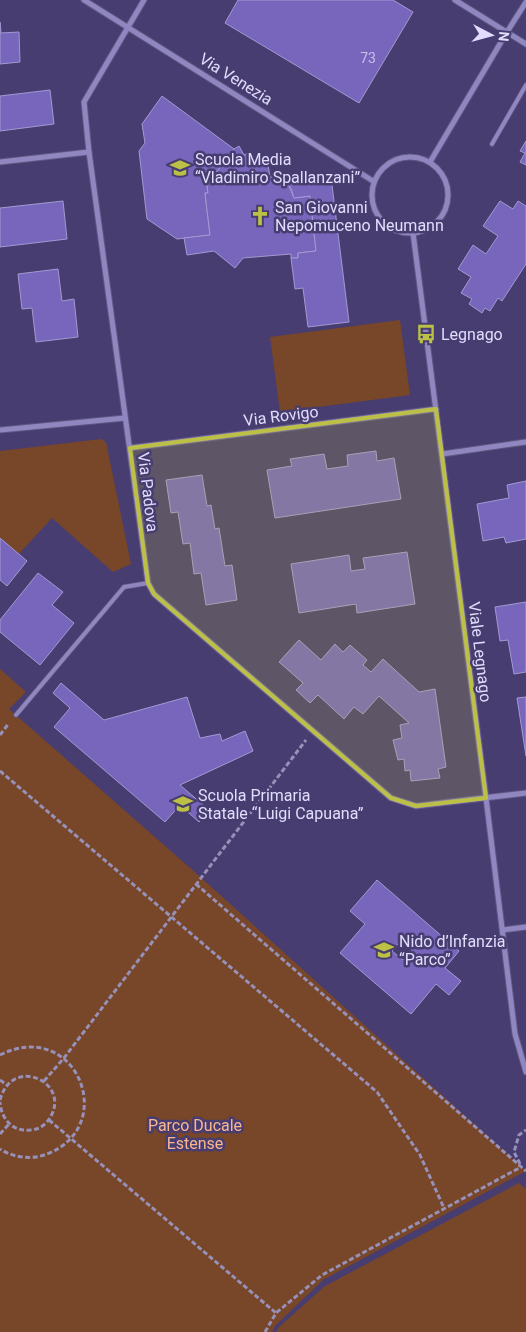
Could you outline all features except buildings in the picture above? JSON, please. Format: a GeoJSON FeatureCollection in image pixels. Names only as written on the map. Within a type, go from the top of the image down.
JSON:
{"type":"FeatureCollection","features":[{"type":"Feature","properties":{"kind":"street","name":"Via Venezia"},"geometry":{"type":"LineString","coordinates":[[84,0],[373,181]]}},
{"type":"Feature","properties":{"kind":"street","name":"Via Padova"},"geometry":{"type":"LineString","coordinates":[[144,0],[84,102],[89,152],[148,583]]}},
{"type":"Feature","properties":{"kind":"street"},"geometry":{"type":"LineString","coordinates":[[454,0],[526,44]]}},
{"type":"Feature","properties":{"kind":"street"},"geometry":{"type":"LineString","coordinates":[[430,162],[526,2]]}},
{"type":"Feature","properties":{"kind":"street"},"geometry":{"type":"LineString","coordinates":[[0,162],[89,152]]}},
{"type":"Feature","properties":{"kind":"street"},"geometry":{"type":"LineString","coordinates":[[415,156],[430,162],[444,176],[447,184],[447,207],[441,218],[433,226],[413,233],[391,228],[375,212],[371,198],[373,181],[384,166],[396,158],[415,156]]}},
{"type":"Feature","properties":{"kind":"street","name":"Viale Legnago"},"geometry":{"type":"LineString","coordinates":[[413,233],[515,1034],[526,1072]]}},
{"type":"Feature","properties":{"kind":"street","name":"Via Rovigo"},"geometry":{"type":"LineString","coordinates":[[130,448],[436,409]]}},
{"type":"Feature","properties":{"kind":"street"},"geometry":{"type":"LineString","coordinates":[[0,430],[125,418]]}},
{"type":"Feature","properties":{"kind":"street"},"geometry":{"type":"LineString","coordinates":[[442,454],[526,442]]}},
{"type":"Feature","properties":{"kind":"street"},"geometry":{"type":"LineString","coordinates":[[148,583],[154,594],[391,798],[416,806],[526,793]]}},
{"type":"Feature","properties":{"kind":"street"},"geometry":{"type":"LineString","coordinates":[[503,930],[526,927]]}},
{"type":"Feature","properties":{"kind":"lane"},"geometry":{"type":"LineString","coordinates":[[492,144],[526,85]]}},
{"type":"Feature","properties":{"kind":"lane"},"geometry":{"type":"LineString","coordinates":[[16,715],[124,587],[148,583]]}},
{"type":"Feature","properties":{"kind":"path"},"geometry":{"type":"LineString","coordinates":[[44,1081],[64,1058],[313,732]]}},
{"type":"Feature","properties":{"kind":"path"},"geometry":{"type":"LineString","coordinates":[[0,771],[378,1092],[420,1155],[444,1208]]}},
{"type":"Feature","properties":{"kind":"path"},"geometry":{"type":"LineString","coordinates":[[196,884],[526,1171]]}},
{"type":"Feature","properties":{"kind":"path"},"geometry":{"type":"LineString","coordinates":[[0,1055],[13,1048],[31,1046],[48,1049],[64,1058],[76,1071],[83,1088],[85,1106],[80,1124],[71,1139],[57,1150],[41,1156],[24,1158],[0,1149]]}},
{"type":"Feature","properties":{"kind":"path"},"geometry":{"type":"LineString","coordinates":[[28,1076],[44,1081],[50,1087],[55,1104],[49,1120],[34,1130],[25,1131],[16,1129],[9,1124],[3,1117],[0,1101],[7,1085],[13,1080],[28,1076]]}},
{"type":"Feature","properties":{"kind":"path"},"geometry":{"type":"LineString","coordinates":[[0,1080],[7,1085]]}},
{"type":"Feature","properties":{"kind":"path"},"geometry":{"type":"LineString","coordinates":[[49,1120],[276,1313]]}},
{"type":"Feature","properties":{"kind":"path"},"geometry":{"type":"LineString","coordinates":[[0,1134],[9,1124]]}},
{"type":"Feature","properties":{"kind":"path"},"geometry":{"type":"LineString","coordinates":[[521,1166],[514,1152],[519,1135],[526,1130]]}},
{"type":"Feature","properties":{"kind":"path"},"geometry":{"type":"LineString","coordinates":[[265,1332],[276,1313],[322,1275],[521,1166]]}},
{"type":"Feature","properties":{"kind":"highlighted area"},"geometry":{"type":"Polygon","coordinates":[[[436,409],[486,798],[416,806],[391,798],[154,594],[148,583],[130,448],[436,409]]]}},
{"type":"Feature","properties":{"kind":"green space"},"geometry":{"type":"Polygon","coordinates":[[[400,320],[410,395],[280,412],[270,337],[400,320]]]}},
{"type":"Feature","properties":{"kind":"green space"},"geometry":{"type":"Polygon","coordinates":[[[101,439],[106,442],[131,564],[113,572],[52,518],[19,554],[0,538],[0,451],[101,439]]]}},
{"type":"Feature","properties":{"kind":"green space","name":"Parco Ducale Estense"},"geometry":{"type":"Polygon","coordinates":[[[0,669],[26,692],[9,709],[197,874],[526,1171],[323,1280],[275,1326],[272,1332],[0,1332],[0,669]]]}},
{"type":"Feature","properties":{"kind":"green space"},"geometry":{"type":"Polygon","coordinates":[[[519,1183],[526,1189],[526,1332],[276,1332],[279,1327],[325,1286],[519,1183]]]}},
{"type":"Feature","properties":{"kind":"place","name":"Scuola Media “Vladimiro Spallanzani”"},"geometry":{"type":"Point","coordinates":[180,168]}},
{"type":"Feature","properties":{"kind":"place","name":"San Giovanni Nepomuceno Neumann"},"geometry":{"type":"Point","coordinates":[260,216]}},
{"type":"Feature","properties":{"kind":"place","name":"Legnago"},"geometry":{"type":"Point","coordinates":[426,334]}},
{"type":"Feature","properties":{"kind":"place","name":"Scuola Primaria Statale “Luigi Capuana”"},"geometry":{"type":"Point","coordinates":[183,804]}},
{"type":"Feature","properties":{"kind":"place","name":"Nido d’Infanzia “Parco”"},"geometry":{"type":"Point","coordinates":[384,950]}}]}
